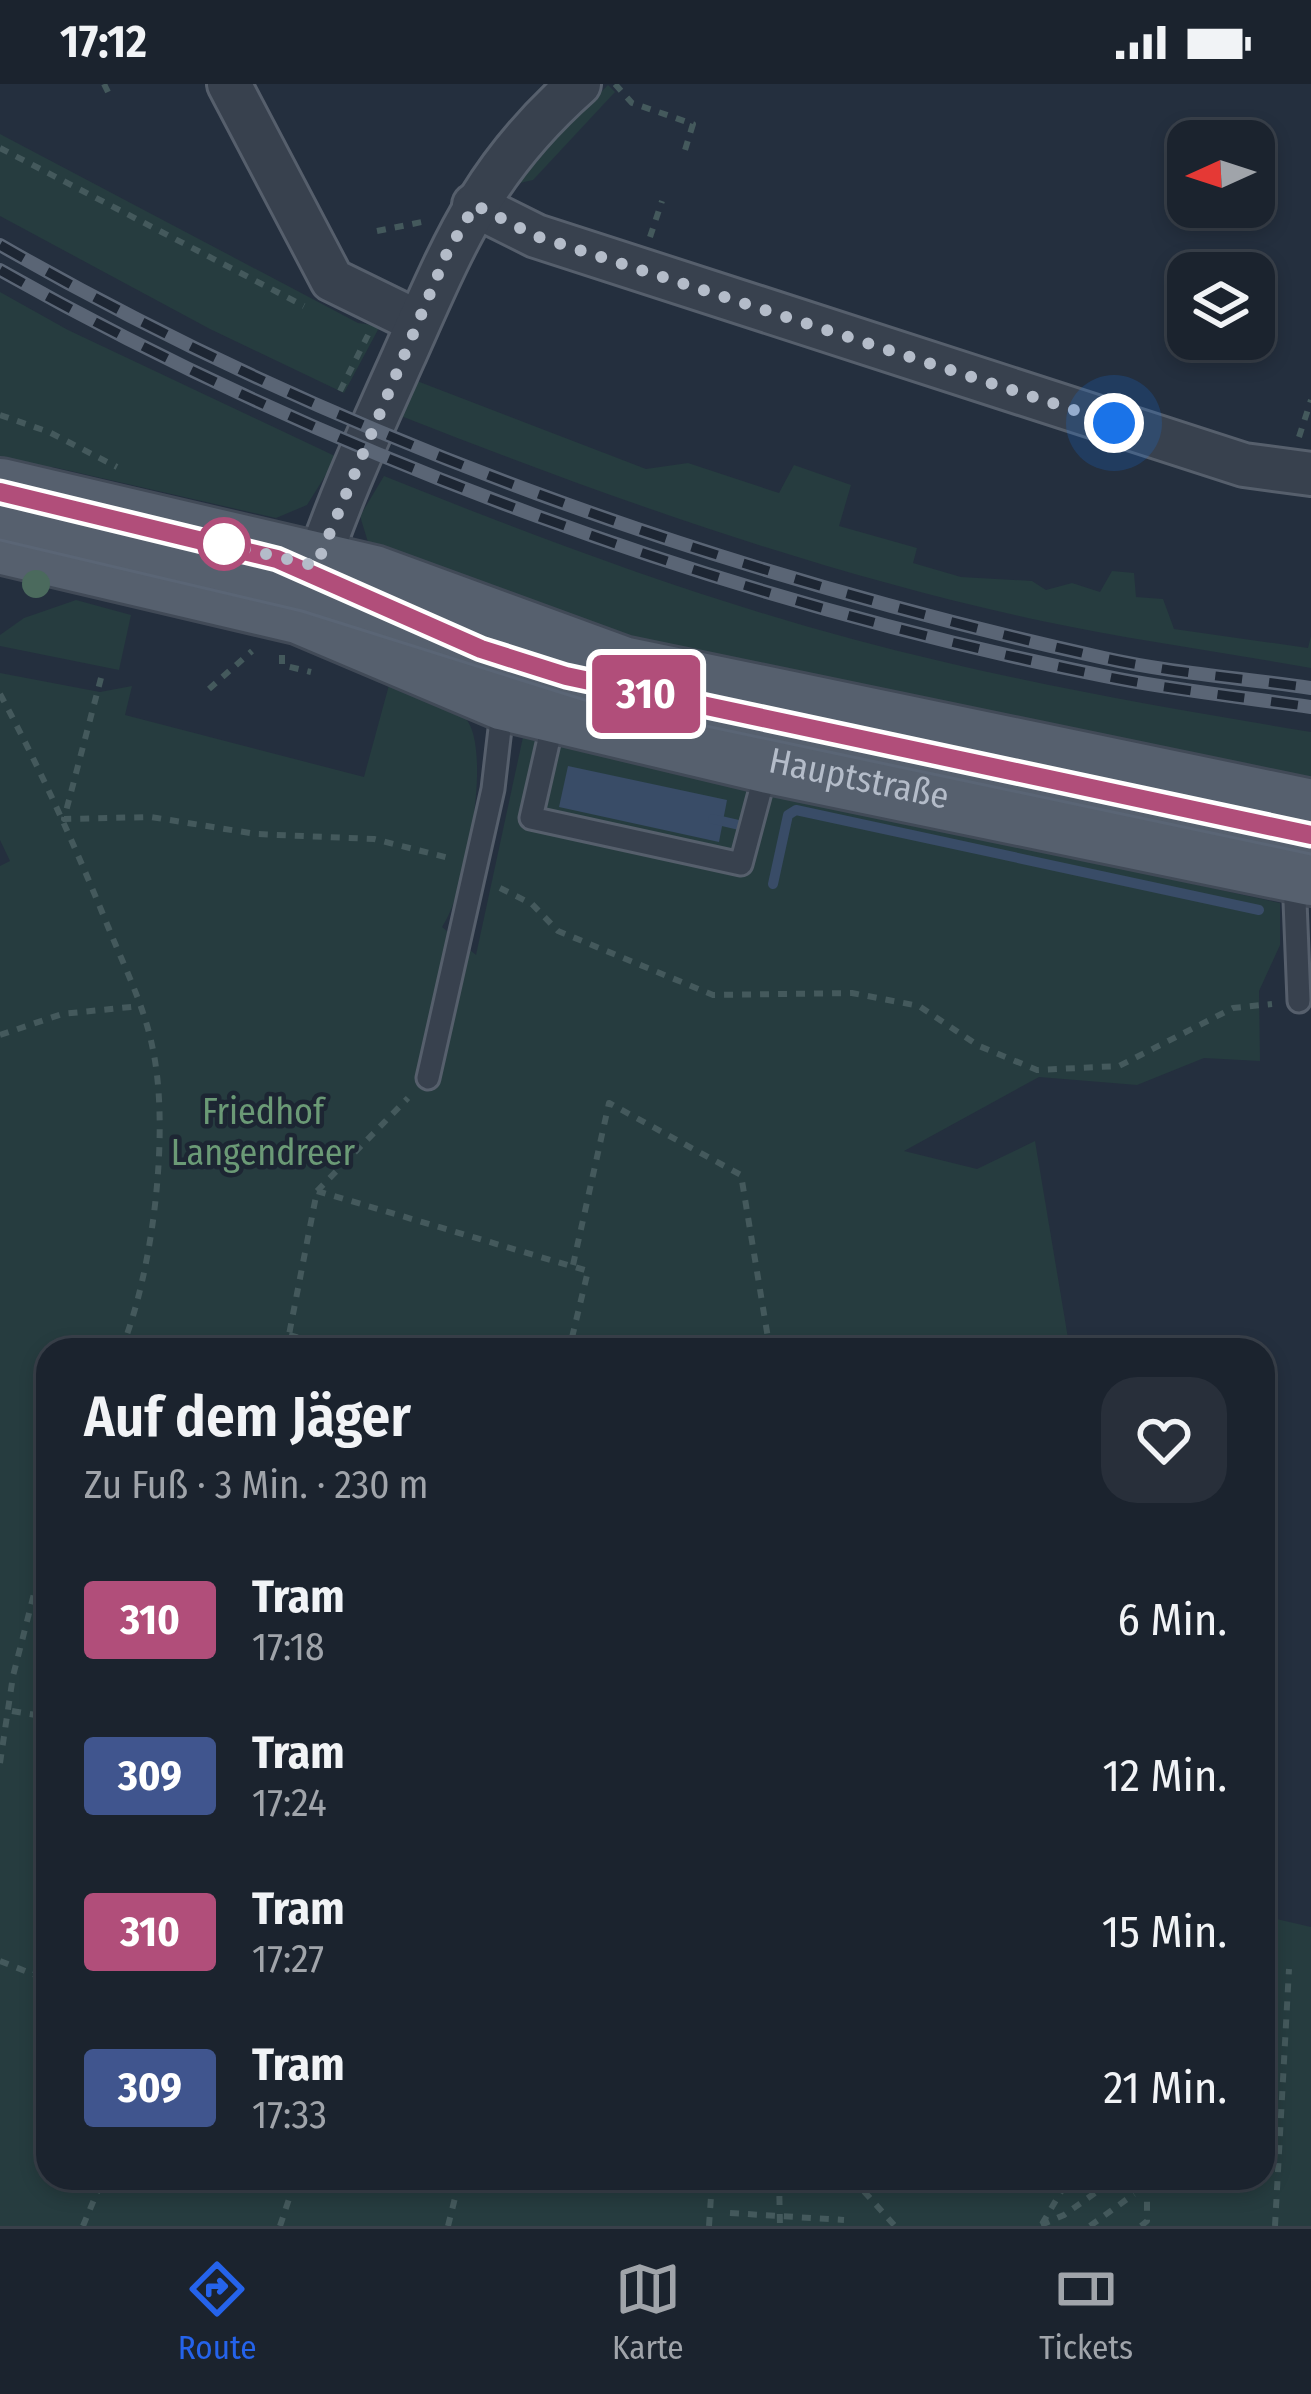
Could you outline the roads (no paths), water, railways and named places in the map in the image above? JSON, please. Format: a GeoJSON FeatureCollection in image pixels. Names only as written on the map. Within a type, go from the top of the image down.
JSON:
{"type":"FeatureCollection","features":[{"type":"Feature","properties":{"kind":"main road","name":"Hauptstraße"},"geometry":{"type":"LineString","coordinates":[[0,492],[530,703],[769,760],[1305,851]]}},
{"type":"Feature","properties":{"kind":"main road","name":"Hauptstraße"},"geometry":{"type":"LineString","coordinates":[[0,540],[301,611],[373,579],[622,670],[1305,851]]}},
{"type":"Feature","properties":{"kind":"street"},"geometry":{"type":"LineString","coordinates":[[229,84],[332,280],[396,339]]}},
{"type":"Feature","properties":{"kind":"street"},"geometry":{"type":"LineString","coordinates":[[301,611],[396,339],[475,205],[536,122],[579,84]]}},
{"type":"Feature","properties":{"kind":"street"},"geometry":{"type":"LineString","coordinates":[[475,205],[536,236],[1244,465],[1311,474]]}},
{"type":"Feature","properties":{"kind":"lane"},"geometry":{"type":"LineString","coordinates":[[530,703],[531,818],[741,863],[769,760]]}},
{"type":"Feature","properties":{"kind":"lane"},"geometry":{"type":"LineString","coordinates":[[428,1078],[475,871],[530,703]]}},
{"type":"Feature","properties":{"kind":"lane"},"geometry":{"type":"LineString","coordinates":[[1299,1001],[1305,851]]}},
{"type":"Feature","properties":{"kind":"water"},"geometry":{"type":"Polygon","coordinates":[[[568,766],[727,800],[719,842],[559,807],[568,766]]]}},
{"type":"Feature","properties":{"kind":"waterway"},"geometry":{"type":"LineString","coordinates":[[773,884],[788,815],[796,810],[1259,910]]}},
{"type":"Feature","properties":{"kind":"waterway"},"geometry":{"type":"LineString","coordinates":[[713,819],[739,825]]}},
{"type":"Feature","properties":{"kind":"tram line"},"geometry":{"type":"LineString","coordinates":[[0,492],[277,559],[481,649],[566,676],[1311,835]]}},
{"type":"Feature","properties":{"kind":"tram line","name":"310"},"geometry":{"type":"LineString","coordinates":[[0,492],[277,559],[481,649],[566,676],[1118,798],[1311,835]]}},
{"type":"Feature","properties":{"kind":"tram line"},"geometry":{"type":"LineString","coordinates":[[0,540],[302,611],[588,701],[1311,854]]}},
{"type":"Feature","properties":{"kind":"railway"},"geometry":{"type":"LineString","coordinates":[[0,245],[262,380],[398,439],[676,542],[961,624],[1104,658],[1311,688]]}},
{"type":"Feature","properties":{"kind":"railway"},"geometry":{"type":"LineString","coordinates":[[0,270],[260,403],[536,516],[678,564],[963,645],[1130,681],[1311,707]]}},
{"type":"Feature","properties":{"kind":"park label","name":"Friedhof Langendreer"},"geometry":{"type":"Point","coordinates":[263,1132]}}]}
